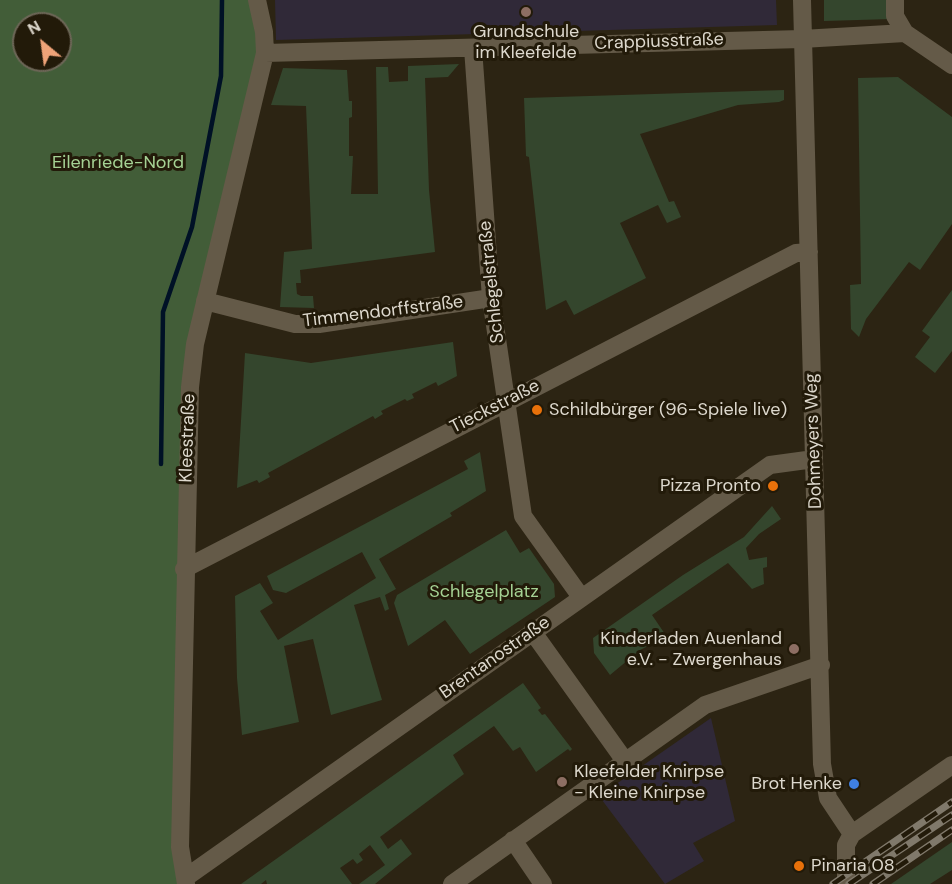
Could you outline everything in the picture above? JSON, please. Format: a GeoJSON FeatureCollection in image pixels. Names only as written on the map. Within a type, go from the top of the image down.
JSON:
{"type":"FeatureCollection","features":[{"type":"Feature","properties":{"kind":"street","name":"Kleestraße"},"geometry":{"type":"LineString","coordinates":[[186,881],[180,847],[184,569],[190,387],[195,344],[265,53],[264,32],[257,0]]}},
{"type":"Feature","properties":{"kind":"street","name":"Dohmeyers Weg"},"geometry":{"type":"LineString","coordinates":[[802,0],[822,764],[828,798],[852,834]]}},
{"type":"Feature","properties":{"kind":"street"},"geometry":{"type":"LineString","coordinates":[[895,0],[895,16],[905,33],[952,65]]}},
{"type":"Feature","properties":{"kind":"street","name":"Crappiusstraße"},"geometry":{"type":"LineString","coordinates":[[265,53],[802,39],[905,33]]}},
{"type":"Feature","properties":{"kind":"street","name":"Schlegelstraße"},"geometry":{"type":"LineString","coordinates":[[473,48],[491,298],[523,516],[581,597]]}},
{"type":"Feature","properties":{"kind":"street","name":"Tieckstraße"},"geometry":{"type":"LineString","coordinates":[[184,569],[507,400],[796,253],[809,252]]}},
{"type":"Feature","properties":{"kind":"street","name":"Timmendorffstraße"},"geometry":{"type":"LineString","coordinates":[[205,302],[267,319],[307,324],[491,298]]}},
{"type":"Feature","properties":{"kind":"street","name":"Brentanostraße"},"geometry":{"type":"LineString","coordinates":[[186,881],[581,597],[770,465],[814,459]]}},
{"type":"Feature","properties":{"kind":"street"},"geometry":{"type":"LineString","coordinates":[[532,632],[625,761]]}},
{"type":"Feature","properties":{"kind":"street"},"geometry":{"type":"LineString","coordinates":[[452,884],[705,705],[821,665]]}},
{"type":"Feature","properties":{"kind":"street"},"geometry":{"type":"LineString","coordinates":[[846,884],[845,854],[852,834],[952,765]]}},
{"type":"Feature","properties":{"kind":"street"},"geometry":{"type":"LineString","coordinates":[[513,840],[543,884]]}},
{"type":"Feature","properties":{"kind":"shaded area","name":"Grundschule im Kleefelde"},"geometry":{"type":"Polygon","coordinates":[[[275,0],[776,0],[777,25],[276,40],[275,0]]]}},
{"type":"Feature","properties":{"kind":"shaded area"},"geometry":{"type":"Polygon","coordinates":[[[711,718],[735,821],[693,843],[704,861],[665,884],[599,796],[711,718]]]}},
{"type":"Feature","properties":{"kind":"green space","name":"Eilenriede-Nord"},"geometry":{"type":"Polygon","coordinates":[[[0,0],[257,0],[264,32],[195,344],[186,884],[0,884],[0,0]]]}},
{"type":"Feature","properties":{"kind":"green space"},"geometry":{"type":"Polygon","coordinates":[[[824,0],[892,0],[892,19],[824,21],[824,0]]]}},
{"type":"Feature","properties":{"kind":"green space"},"geometry":{"type":"Polygon","coordinates":[[[459,64],[448,77],[425,78],[429,190],[435,252],[300,270],[301,283],[296,283],[297,294],[313,296],[314,308],[280,307],[284,252],[312,249],[306,106],[271,105],[283,68],[347,70],[349,101],[352,101],[352,117],[349,118],[349,156],[353,156],[351,194],[378,194],[376,67],[388,67],[389,82],[408,81],[408,66],[459,64]]]}},
{"type":"Feature","properties":{"kind":"green space"},"geometry":{"type":"Polygon","coordinates":[[[898,77],[952,117],[952,224],[920,270],[909,262],[866,319],[859,337],[851,329],[850,285],[861,284],[858,78],[898,77]]]}},
{"type":"Feature","properties":{"kind":"green space"},"geometry":{"type":"Polygon","coordinates":[[[784,90],[784,100],[779,102],[738,105],[640,134],[669,202],[674,201],[681,217],[667,223],[658,205],[620,223],[646,278],[574,315],[566,300],[546,310],[529,157],[526,156],[524,98],[784,90]]]}},
{"type":"Feature","properties":{"kind":"green space"},"geometry":{"type":"Polygon","coordinates":[[[952,290],[952,351],[935,373],[915,357],[930,337],[922,331],[952,290]]]}},
{"type":"Feature","properties":{"kind":"green space"},"geometry":{"type":"Polygon","coordinates":[[[453,342],[457,376],[438,386],[436,382],[412,394],[414,398],[407,401],[405,399],[381,411],[383,414],[375,419],[373,416],[268,473],[270,477],[259,483],[257,480],[237,488],[245,353],[311,363],[453,342]]]}},
{"type":"Feature","properties":{"kind":"green space"},"geometry":{"type":"Polygon","coordinates":[[[480,452],[486,491],[450,513],[452,516],[379,559],[396,589],[385,595],[389,609],[385,611],[380,597],[354,605],[382,700],[331,715],[313,639],[284,646],[299,722],[242,735],[237,678],[235,596],[260,583],[273,603],[260,611],[278,640],[376,578],[362,552],[286,593],[273,590],[267,576],[468,469],[464,461],[480,452]]]}},
{"type":"Feature","properties":{"kind":"green space"},"geometry":{"type":"Polygon","coordinates":[[[772,506],[781,519],[759,534],[746,548],[749,560],[767,557],[767,567],[763,568],[764,584],[752,589],[728,563],[652,615],[667,637],[640,650],[610,675],[594,653],[593,638],[683,575],[744,537],[772,506]]]}},
{"type":"Feature","properties":{"kind":"green space","name":"Schlegelplatz"},"geometry":{"type":"Polygon","coordinates":[[[506,530],[520,553],[529,548],[554,584],[555,597],[470,654],[445,620],[408,646],[394,603],[397,595],[506,530]]]}},
{"type":"Feature","properties":{"kind":"green space"},"geometry":{"type":"Polygon","coordinates":[[[523,683],[541,708],[538,710],[542,715],[545,714],[572,749],[570,751],[568,749],[536,772],[520,747],[513,751],[494,726],[453,755],[464,774],[380,837],[388,849],[401,839],[412,854],[375,884],[359,884],[385,865],[370,845],[359,854],[363,860],[357,864],[353,859],[340,868],[352,884],[267,884],[266,880],[261,884],[241,884],[523,683]]]}},
{"type":"Feature","properties":{"kind":"green space"},"geometry":{"type":"Polygon","coordinates":[[[952,842],[952,870],[930,884],[891,884],[952,842]]]}},
{"type":"Feature","properties":{"kind":"waterway"},"geometry":{"type":"LineString","coordinates":[[161,464],[163,312],[192,227],[221,76],[222,0]]}},
{"type":"Feature","properties":{"kind":"railway"},"geometry":{"type":"LineString","coordinates":[[833,884],[952,802]]}},
{"type":"Feature","properties":{"kind":"railway"},"geometry":{"type":"LineString","coordinates":[[849,884],[952,815]]}},
{"type":"Feature","properties":{"kind":"railway"},"geometry":{"type":"LineString","coordinates":[[873,884],[952,830]]}},
{"type":"Feature","properties":{"kind":"place","name":"Grundschule im Kleefelde"},"geometry":{"type":"Point","coordinates":[526,12]}},
{"type":"Feature","properties":{"kind":"place","name":"Schildbürger (96-Spiele live)"},"geometry":{"type":"Point","coordinates":[537,410]}},
{"type":"Feature","properties":{"kind":"place","name":"Pizza Pronto"},"geometry":{"type":"Point","coordinates":[773,486]}},
{"type":"Feature","properties":{"kind":"place","name":"Kinderladen Auenland e.V. - Zwergenhaus"},"geometry":{"type":"Point","coordinates":[794,649]}},
{"type":"Feature","properties":{"kind":"place","name":"Kleefelder Knirpse - Kleine Knirpse"},"geometry":{"type":"Point","coordinates":[562,782]}},
{"type":"Feature","properties":{"kind":"place","name":"Brot Henke"},"geometry":{"type":"Point","coordinates":[854,784]}},
{"type":"Feature","properties":{"kind":"place","name":"Pinaria 08"},"geometry":{"type":"Point","coordinates":[799,866]}}]}
